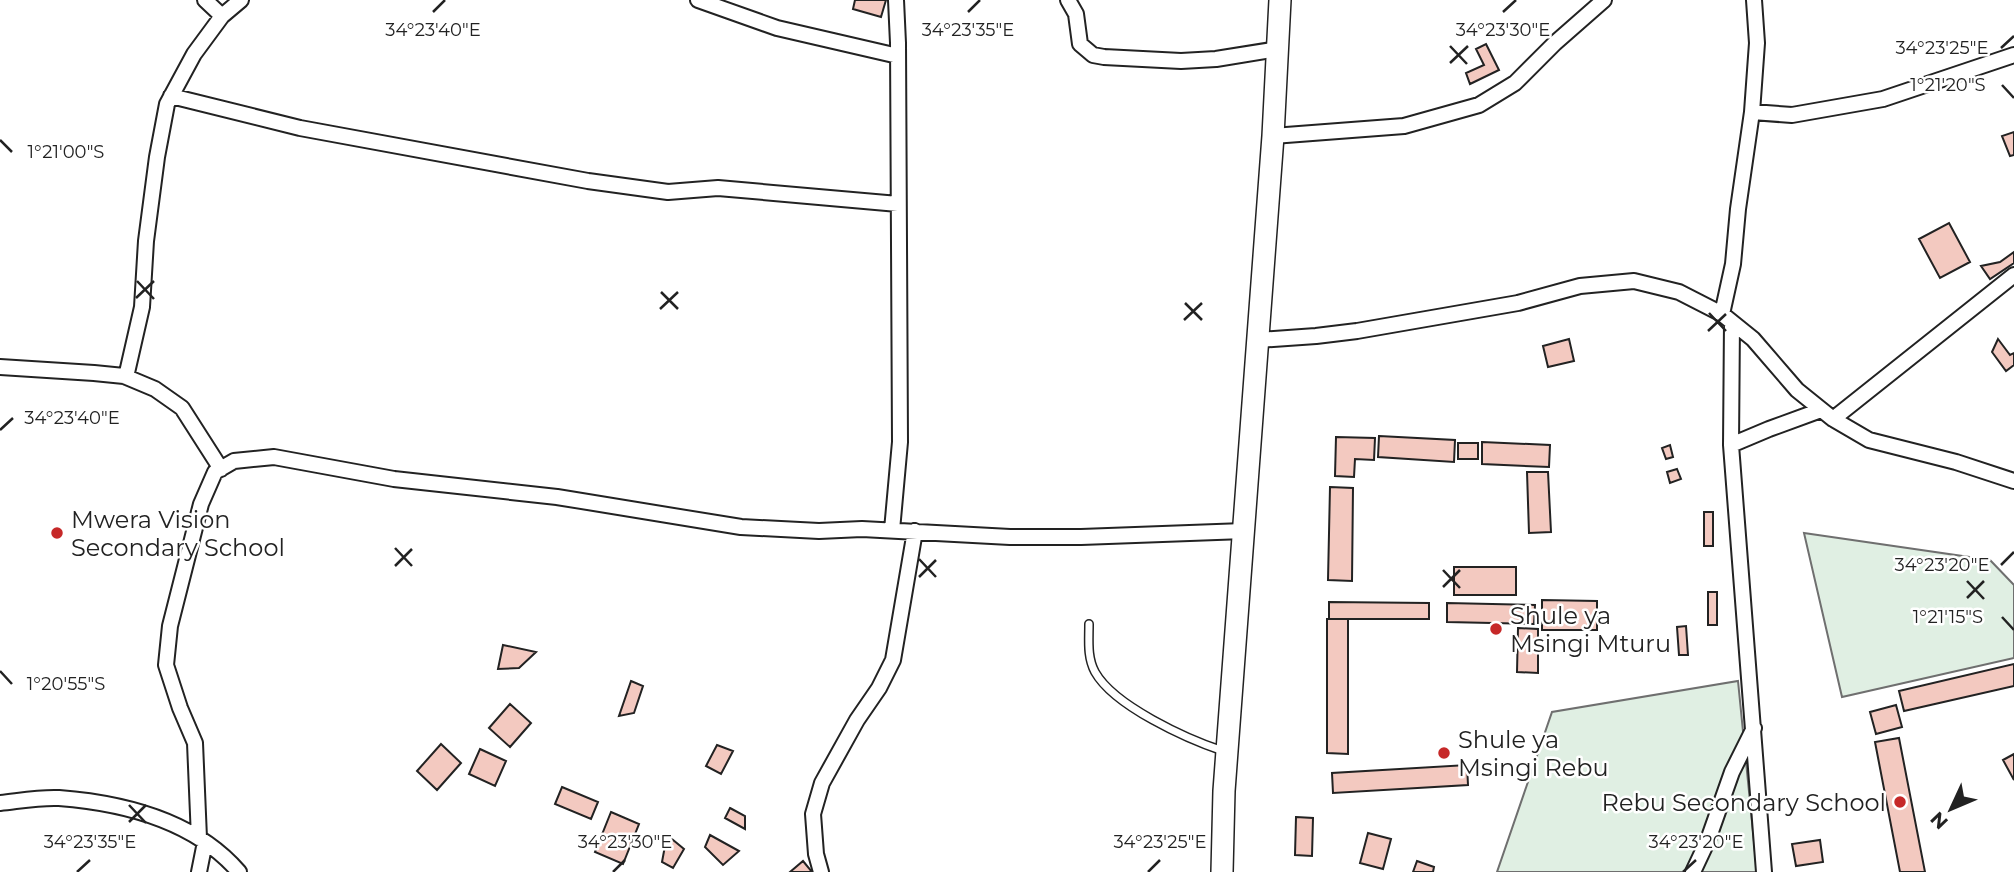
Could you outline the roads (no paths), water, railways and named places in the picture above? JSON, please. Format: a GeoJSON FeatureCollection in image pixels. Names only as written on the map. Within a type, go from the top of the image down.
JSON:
{"type":"FeatureCollection","features":[{"type":"Feature","properties":{"kind":"main road"},"geometry":{"type":"LineString","coordinates":[[1222,872],[1224,791],[1273,136],[1280,0]]}},
{"type":"Feature","properties":{"kind":"street"},"geometry":{"type":"LineString","coordinates":[[205,0],[222,16]]}},
{"type":"Feature","properties":{"kind":"street"},"geometry":{"type":"LineString","coordinates":[[126,377],[142,307],[146,241],[167,104],[194,54],[222,16],[241,0]]}},
{"type":"Feature","properties":{"kind":"street"},"geometry":{"type":"LineString","coordinates":[[698,0],[777,28],[898,56]]}},
{"type":"Feature","properties":{"kind":"street"},"geometry":{"type":"LineString","coordinates":[[892,530],[900,442],[896,0]]}},
{"type":"Feature","properties":{"kind":"street"},"geometry":{"type":"LineString","coordinates":[[1068,0],[1076,13],[1080,44],[1093,55],[1193,60],[1278,49]]}},
{"type":"Feature","properties":{"kind":"street"},"geometry":{"type":"LineString","coordinates":[[1273,136],[1405,126],[1479,105],[1515,83],[1604,0]]}},
{"type":"Feature","properties":{"kind":"street"},"geometry":{"type":"LineString","coordinates":[[1754,0],[1757,43],[1752,112],[1739,198],[1727,318],[1731,445],[1764,872]]}},
{"type":"Feature","properties":{"kind":"street"},"geometry":{"type":"LineString","coordinates":[[1752,112],[1792,115],[1883,99],[2014,55]]}},
{"type":"Feature","properties":{"kind":"street"},"geometry":{"type":"LineString","coordinates":[[171,96],[300,128],[587,181],[668,192],[718,188],[898,204]]}},
{"type":"Feature","properties":{"kind":"street"},"geometry":{"type":"LineString","coordinates":[[1731,445],[1769,429],[1827,414],[2014,275]]}},
{"type":"Feature","properties":{"kind":"street"},"geometry":{"type":"LineString","coordinates":[[1258,340],[1357,331],[1518,303],[1580,286],[1634,281],[1679,292],[1727,318],[1753,340],[1797,390],[1827,414],[1869,440],[1956,462],[2014,481]]}},
{"type":"Feature","properties":{"kind":"street"},"geometry":{"type":"LineString","coordinates":[[0,367],[126,377],[155,389],[182,408],[220,469]]}},
{"type":"Feature","properties":{"kind":"street"},"geometry":{"type":"LineString","coordinates":[[199,872],[202,840],[195,743],[166,665],[170,626],[201,504],[215,472],[234,461],[274,457],[394,479],[557,498],[741,527],[819,531],[892,530],[1010,537],[1244,531]]}},
{"type":"Feature","properties":{"kind":"street"},"geometry":{"type":"LineString","coordinates":[[821,872],[813,814],[822,783],[893,660],[915,531]]}},
{"type":"Feature","properties":{"kind":"street"},"geometry":{"type":"LineString","coordinates":[[1693,872],[1708,840],[1732,772],[1754,728]]}},
{"type":"Feature","properties":{"kind":"street"},"geometry":{"type":"LineString","coordinates":[[0,803],[58,798],[134,809],[193,833],[224,855],[239,872]]}},
{"type":"Feature","properties":{"kind":"lane"},"geometry":{"type":"LineString","coordinates":[[1089,624],[1088,653],[1096,673],[1114,694],[1158,722],[1227,753]]}},
{"type":"Feature","properties":{"kind":"place","name":"Mwera Vision Secondary School"},"geometry":{"type":"Point","coordinates":[57,533]}},
{"type":"Feature","properties":{"kind":"place","name":"Shule ya Msingi Mturu"},"geometry":{"type":"Point","coordinates":[1496,629]}},
{"type":"Feature","properties":{"kind":"place","name":"Shule ya Msingi Rebu"},"geometry":{"type":"Point","coordinates":[1444,753]}},
{"type":"Feature","properties":{"kind":"place","name":"Rebu Secondary School"},"geometry":{"type":"Point","coordinates":[1900,802]}}]}
